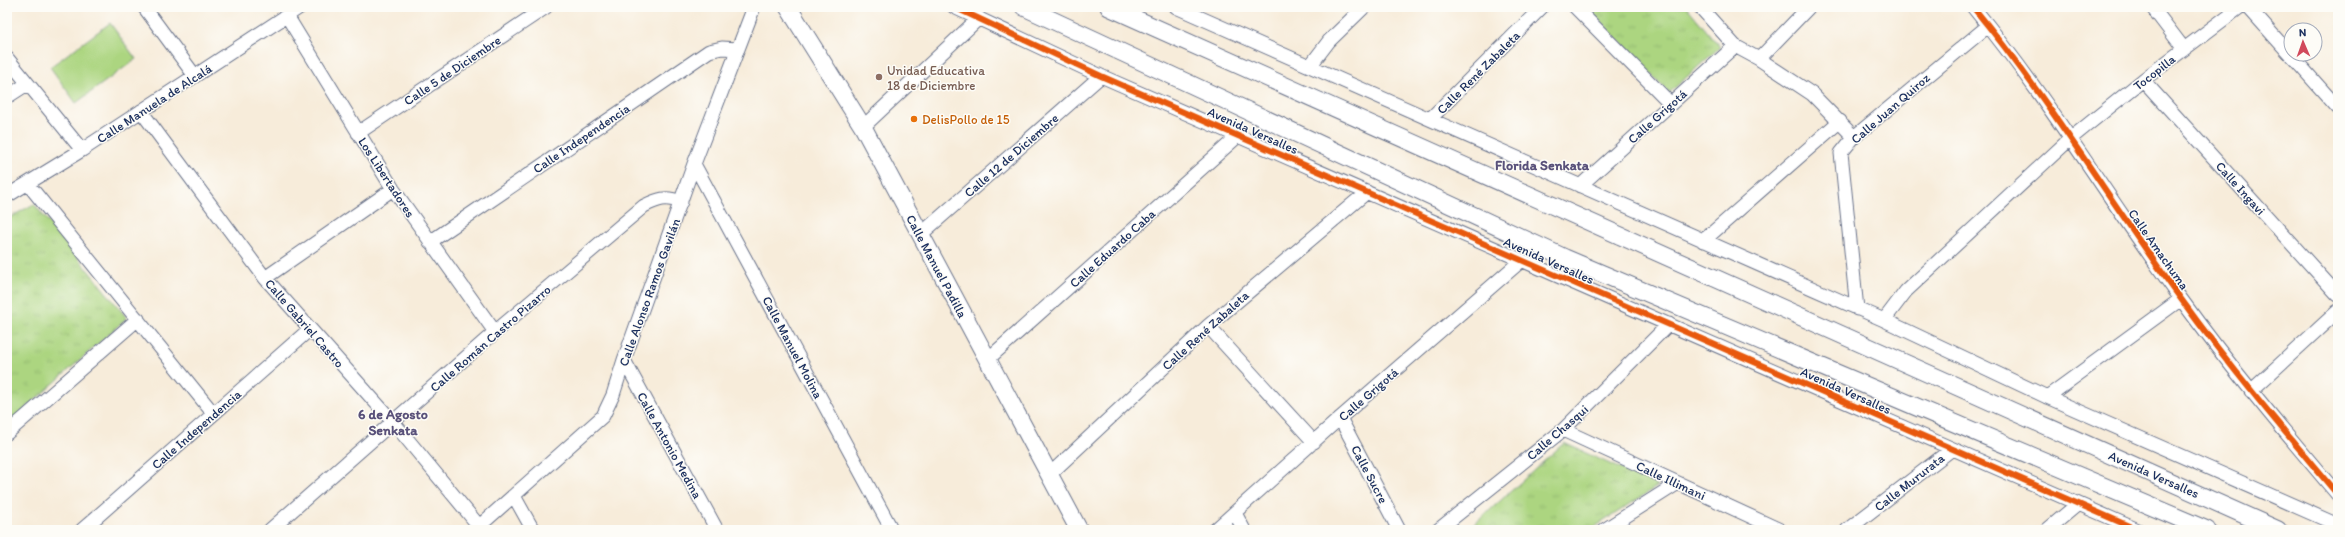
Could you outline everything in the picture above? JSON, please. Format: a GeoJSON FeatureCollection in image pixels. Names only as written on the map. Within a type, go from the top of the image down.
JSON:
{"type":"FeatureCollection","features":[{"type":"Feature","properties":{"kind":"street"},"geometry":{"type":"LineString","coordinates":[[144,7],[195,76]]}},
{"type":"Feature","properties":{"kind":"street","name":"Calle Manuela de Alcalá"},"geometry":{"type":"LineString","coordinates":[[7,196],[82,150],[300,7]]}},
{"type":"Feature","properties":{"kind":"street","name":"Calle 5 de Diciembre"},"geometry":{"type":"LineString","coordinates":[[358,133],[546,7]]}},
{"type":"Feature","properties":{"kind":"street","name":"Calle Alonso Ramos Gavilán"},"geometry":{"type":"LineString","coordinates":[[477,528],[603,416],[613,395],[624,360],[694,164],[754,7]]}},
{"type":"Feature","properties":{"kind":"street","name":"Calle Manuel Padilla"},"geometry":{"type":"LineString","coordinates":[[788,7],[863,127],[1079,530]]}},
{"type":"Feature","properties":{"kind":"street","name":"Avenida Versalles"},"geometry":{"type":"LineString","coordinates":[[954,7],[1101,76],[2138,530]]}},
{"type":"Feature","properties":{"kind":"street","name":"Avenida Versalles"},"geometry":{"type":"LineString","coordinates":[[1024,7],[1565,258],[2207,530]]}},
{"type":"Feature","properties":{"kind":"street","name":"Avenida Versalles"},"geometry":{"type":"LineString","coordinates":[[1109,7],[2278,530]]}},
{"type":"Feature","properties":{"kind":"street"},"geometry":{"type":"LineString","coordinates":[[1176,7],[1884,320],[2047,396],[2338,525]]}},
{"type":"Feature","properties":{"kind":"street"},"geometry":{"type":"LineString","coordinates":[[1310,66],[1329,41],[1364,7]]}},
{"type":"Feature","properties":{"kind":"street","name":"Calle René Zabaleta"},"geometry":{"type":"LineString","coordinates":[[1430,119],[1542,7]]}},
{"type":"Feature","properties":{"kind":"street"},"geometry":{"type":"LineString","coordinates":[[1575,7],[1671,104]]}},
{"type":"Feature","properties":{"kind":"street"},"geometry":{"type":"LineString","coordinates":[[1700,7],[1735,46],[1759,59],[1812,94],[1854,137]]}},
{"type":"Feature","properties":{"kind":"street"},"geometry":{"type":"LineString","coordinates":[[1759,59],[1808,7]]}},
{"type":"Feature","properties":{"kind":"street","name":"Calle Amachuma"},"geometry":{"type":"LineString","coordinates":[[1973,7],[2070,139],[2181,299],[2251,391],[2338,495]]}},
{"type":"Feature","properties":{"kind":"street"},"geometry":{"type":"LineString","coordinates":[[2152,7],[2184,49]]}},
{"type":"Feature","properties":{"kind":"street","name":"Tocopilla"},"geometry":{"type":"LineString","coordinates":[[1884,320],[1906,291],[2070,139],[2143,80],[2240,7]]}},
{"type":"Feature","properties":{"kind":"street"},"geometry":{"type":"LineString","coordinates":[[2248,7],[2338,108]]}},
{"type":"Feature","properties":{"kind":"street","name":"Los Libertadores"},"geometry":{"type":"LineString","coordinates":[[287,16],[393,189],[495,332]]}},
{"type":"Feature","properties":{"kind":"street"},"geometry":{"type":"LineString","coordinates":[[863,127],[979,18]]}},
{"type":"Feature","properties":{"kind":"street","name":"Calle Juan Quiroz"},"geometry":{"type":"LineString","coordinates":[[1857,309],[1841,153],[1854,137],[1988,26]]}},
{"type":"Feature","properties":{"kind":"street","name":"Calle Grigotá"},"geometry":{"type":"LineString","coordinates":[[1580,186],[1735,46]]}},
{"type":"Feature","properties":{"kind":"street","name":"Calle Independencia"},"geometry":{"type":"LineString","coordinates":[[430,242],[709,51],[722,48],[738,49]]}},
{"type":"Feature","properties":{"kind":"street"},"geometry":{"type":"LineString","coordinates":[[7,58],[26,84],[82,150]]}},
{"type":"Feature","properties":{"kind":"street","name":"Calle 12 de Diciembre"},"geometry":{"type":"LineString","coordinates":[[920,235],[1101,76]]}},
{"type":"Feature","properties":{"kind":"street","name":"Calle Ingavi"},"geometry":{"type":"LineString","coordinates":[[2143,80],[2338,295]]}},
{"type":"Feature","properties":{"kind":"street"},"geometry":{"type":"LineString","coordinates":[[7,97],[26,84]]}},
{"type":"Feature","properties":{"kind":"street","name":"Calle Gabriel Castro"},"geometry":{"type":"LineString","coordinates":[[141,111],[265,278],[393,422],[477,528]]}},
{"type":"Feature","properties":{"kind":"street"},"geometry":{"type":"LineString","coordinates":[[1703,241],[1840,121]]}},
{"type":"Feature","properties":{"kind":"street","name":"Calle Eduardo Caba"},"geometry":{"type":"LineString","coordinates":[[987,360],[1238,136]]}},
{"type":"Feature","properties":{"kind":"street","name":"Calle Manuel Molina"},"geometry":{"type":"LineString","coordinates":[[694,164],[892,530]]}},
{"type":"Feature","properties":{"kind":"street"},"geometry":{"type":"LineString","coordinates":[[28,184],[213,413]]}},
{"type":"Feature","properties":{"kind":"street"},"geometry":{"type":"LineString","coordinates":[[265,278],[393,189]]}},
{"type":"Feature","properties":{"kind":"street","name":"Calle René Zabaleta"},"geometry":{"type":"LineString","coordinates":[[1049,475],[1208,326],[1367,192]]}},
{"type":"Feature","properties":{"kind":"street","name":"Calle Román Castro Pizarro"},"geometry":{"type":"LineString","coordinates":[[270,530],[495,332],[644,206],[661,198],[671,198],[681,202]]}},
{"type":"Feature","properties":{"kind":"street","name":"Calle Grigotá"},"geometry":{"type":"LineString","coordinates":[[1215,530],[1340,418],[1522,260]]}},
{"type":"Feature","properties":{"kind":"street"},"geometry":{"type":"LineString","coordinates":[[2047,396],[2181,299]]}},
{"type":"Feature","properties":{"kind":"street"},"geometry":{"type":"LineString","coordinates":[[2251,391],[2338,311]]}},
{"type":"Feature","properties":{"kind":"street"},"geometry":{"type":"LineString","coordinates":[[7,433],[138,319]]}},
{"type":"Feature","properties":{"kind":"street","name":"Calle Chasqui"},"geometry":{"type":"LineString","coordinates":[[1438,530],[1563,430],[1669,324]]}},
{"type":"Feature","properties":{"kind":"street"},"geometry":{"type":"LineString","coordinates":[[1208,326],[1314,442]]}},
{"type":"Feature","properties":{"kind":"street","name":"Calle Independencia"},"geometry":{"type":"LineString","coordinates":[[82,530],[310,329]]}},
{"type":"Feature","properties":{"kind":"street","name":"Calle Antonio Medina"},"geometry":{"type":"LineString","coordinates":[[624,360],[717,530]]}},
{"type":"Feature","properties":{"kind":"street","name":"Calle Sucre"},"geometry":{"type":"LineString","coordinates":[[1340,418],[1399,530]]}},
{"type":"Feature","properties":{"kind":"street","name":"Calle Illimani"},"geometry":{"type":"LineString","coordinates":[[1563,430],[1780,530]]}},
{"type":"Feature","properties":{"kind":"street","name":"Calle Mururata"},"geometry":{"type":"LineString","coordinates":[[1847,530],[1952,448]]}},
{"type":"Feature","properties":{"kind":"street"},"geometry":{"type":"LineString","coordinates":[[1604,530],[1678,483]]}},
{"type":"Feature","properties":{"kind":"street"},"geometry":{"type":"LineString","coordinates":[[514,496],[533,530]]}},
{"type":"Feature","properties":{"kind":"street"},"geometry":{"type":"LineString","coordinates":[[2047,530],[2078,504]]}},
{"type":"Feature","properties":{"kind":"street"},"geometry":{"type":"LineString","coordinates":[[1235,513],[1244,530]]}},
{"type":"Feature","properties":{"kind":"green space"},"geometry":{"type":"Polygon","coordinates":[[[1587,7],[1687,7],[1720,47],[1669,93],[1587,7]]]}},
{"type":"Feature","properties":{"kind":"green space"},"geometry":{"type":"Polygon","coordinates":[[[110,23],[136,59],[76,103],[50,67],[110,23]]]}},
{"type":"Feature","properties":{"kind":"green space"},"geometry":{"type":"Polygon","coordinates":[[[34,204],[127,318],[7,425],[7,219],[34,204]]]}},
{"type":"Feature","properties":{"kind":"green space"},"geometry":{"type":"Polygon","coordinates":[[[1564,443],[1658,486],[1590,530],[1468,530],[1564,443]]]}},
{"type":"Feature","properties":{"kind":"cycle path"},"geometry":{"type":"LineString","coordinates":[[954,7],[1101,76],[2138,530]]}},
{"type":"Feature","properties":{"kind":"cycle path"},"geometry":{"type":"LineString","coordinates":[[1973,7],[2028,78],[2155,263],[2200,324],[2258,398],[2338,495]]}},
{"type":"Feature","properties":{"kind":"place","name":"Unidad Educativa 18 de Diciembre"},"geometry":{"type":"Point","coordinates":[879,77]}},
{"type":"Feature","properties":{"kind":"place","name":"DelisPollo de 15"},"geometry":{"type":"Point","coordinates":[914,119]}},
{"type":"Feature","properties":{"kind":"district","name":"Florida Senkata"},"geometry":{"type":"Point","coordinates":[1542,165]}},
{"type":"Feature","properties":{"kind":"district","name":"6 de Agosto Senkata"},"geometry":{"type":"Point","coordinates":[393,422]}}]}
